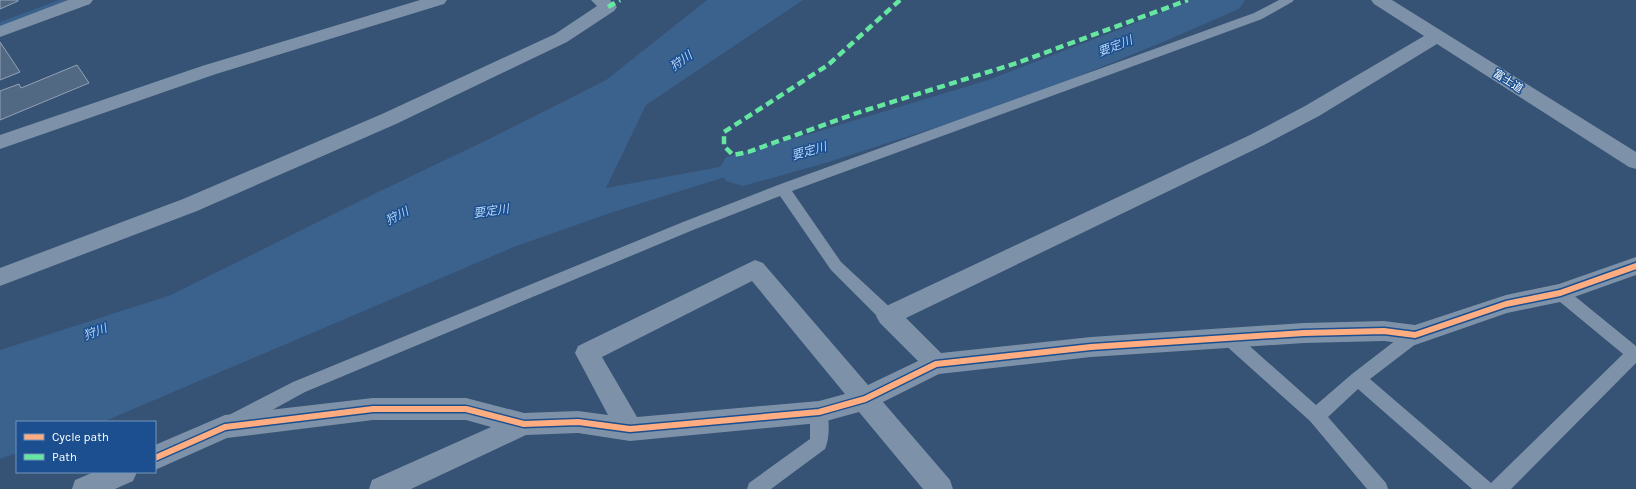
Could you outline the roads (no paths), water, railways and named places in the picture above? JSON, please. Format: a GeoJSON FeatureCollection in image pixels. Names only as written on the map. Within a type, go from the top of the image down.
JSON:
{"type":"FeatureCollection","features":[{"type":"Feature","properties":{"kind":"street"},"geometry":{"type":"LineString","coordinates":[[0,32],[84,0]]}},
{"type":"Feature","properties":{"kind":"street"},"geometry":{"type":"LineString","coordinates":[[0,142],[209,70],[438,0]]}},
{"type":"Feature","properties":{"kind":"street"},"geometry":{"type":"LineString","coordinates":[[0,276],[190,205],[389,119],[561,38],[608,7],[600,0]]}},
{"type":"Feature","properties":{"kind":"street","name":"富士道"},"geometry":{"type":"LineString","coordinates":[[1380,0],[1636,162]]}},
{"type":"Feature","properties":{"kind":"street"},"geometry":{"type":"LineString","coordinates":[[936,364],[888,316],[1264,136],[1312,111],[1437,36]]}},
{"type":"Feature","properties":{"kind":"street"},"geometry":{"type":"LineString","coordinates":[[156,458],[225,427],[373,409],[466,409],[524,424],[578,422],[630,429],[819,412],[865,399],[936,364],[1091,347],[1304,333],[1384,331],[1415,335],[1506,304],[1560,293],[1636,266]]}},
{"type":"Feature","properties":{"kind":"street"},"geometry":{"type":"LineString","coordinates":[[630,429],[587,353],[755,269],[940,489]]}},
{"type":"Feature","properties":{"kind":"street"},"geometry":{"type":"LineString","coordinates":[[382,489],[524,424]]}},
{"type":"Feature","properties":{"kind":"street"},"geometry":{"type":"LineString","coordinates":[[86,489],[122,473]]}},
{"type":"Feature","properties":{"kind":"lane"},"geometry":{"type":"LineString","coordinates":[[225,427],[299,387],[688,226],[783,189],[1258,16],[1288,0]]}},
{"type":"Feature","properties":{"kind":"lane"},"geometry":{"type":"LineString","coordinates":[[783,189],[836,266],[888,316]]}},
{"type":"Feature","properties":{"kind":"lane"},"geometry":{"type":"LineString","coordinates":[[1498,489],[1634,354],[1560,293]]}},
{"type":"Feature","properties":{"kind":"lane"},"geometry":{"type":"LineString","coordinates":[[1316,416],[1358,379],[1415,335]]}},
{"type":"Feature","properties":{"kind":"lane"},"geometry":{"type":"LineString","coordinates":[[1229,338],[1316,416],[1379,489]]}},
{"type":"Feature","properties":{"kind":"lane"},"geometry":{"type":"LineString","coordinates":[[1358,379],[1485,489]]}},
{"type":"Feature","properties":{"kind":"lane"},"geometry":{"type":"LineString","coordinates":[[756,489],[819,443],[819,412]]}},
{"type":"Feature","properties":{"kind":"water","name":"狩川"},"geometry":{"type":"Polygon","coordinates":[[[707,0],[803,0],[646,105],[606,188],[812,150],[613,212],[514,247],[105,421],[16,421],[16,453],[0,459],[0,350],[171,295],[606,80],[707,0]]]}},
{"type":"Feature","properties":{"kind":"waterway"},"geometry":{"type":"LineString","coordinates":[[0,25],[65,0]]}},
{"type":"Feature","properties":{"kind":"waterway","name":"要定川"},"geometry":{"type":"LineString","coordinates":[[743,169],[812,150],[1004,90],[1148,33],[1225,0]]}}]}
